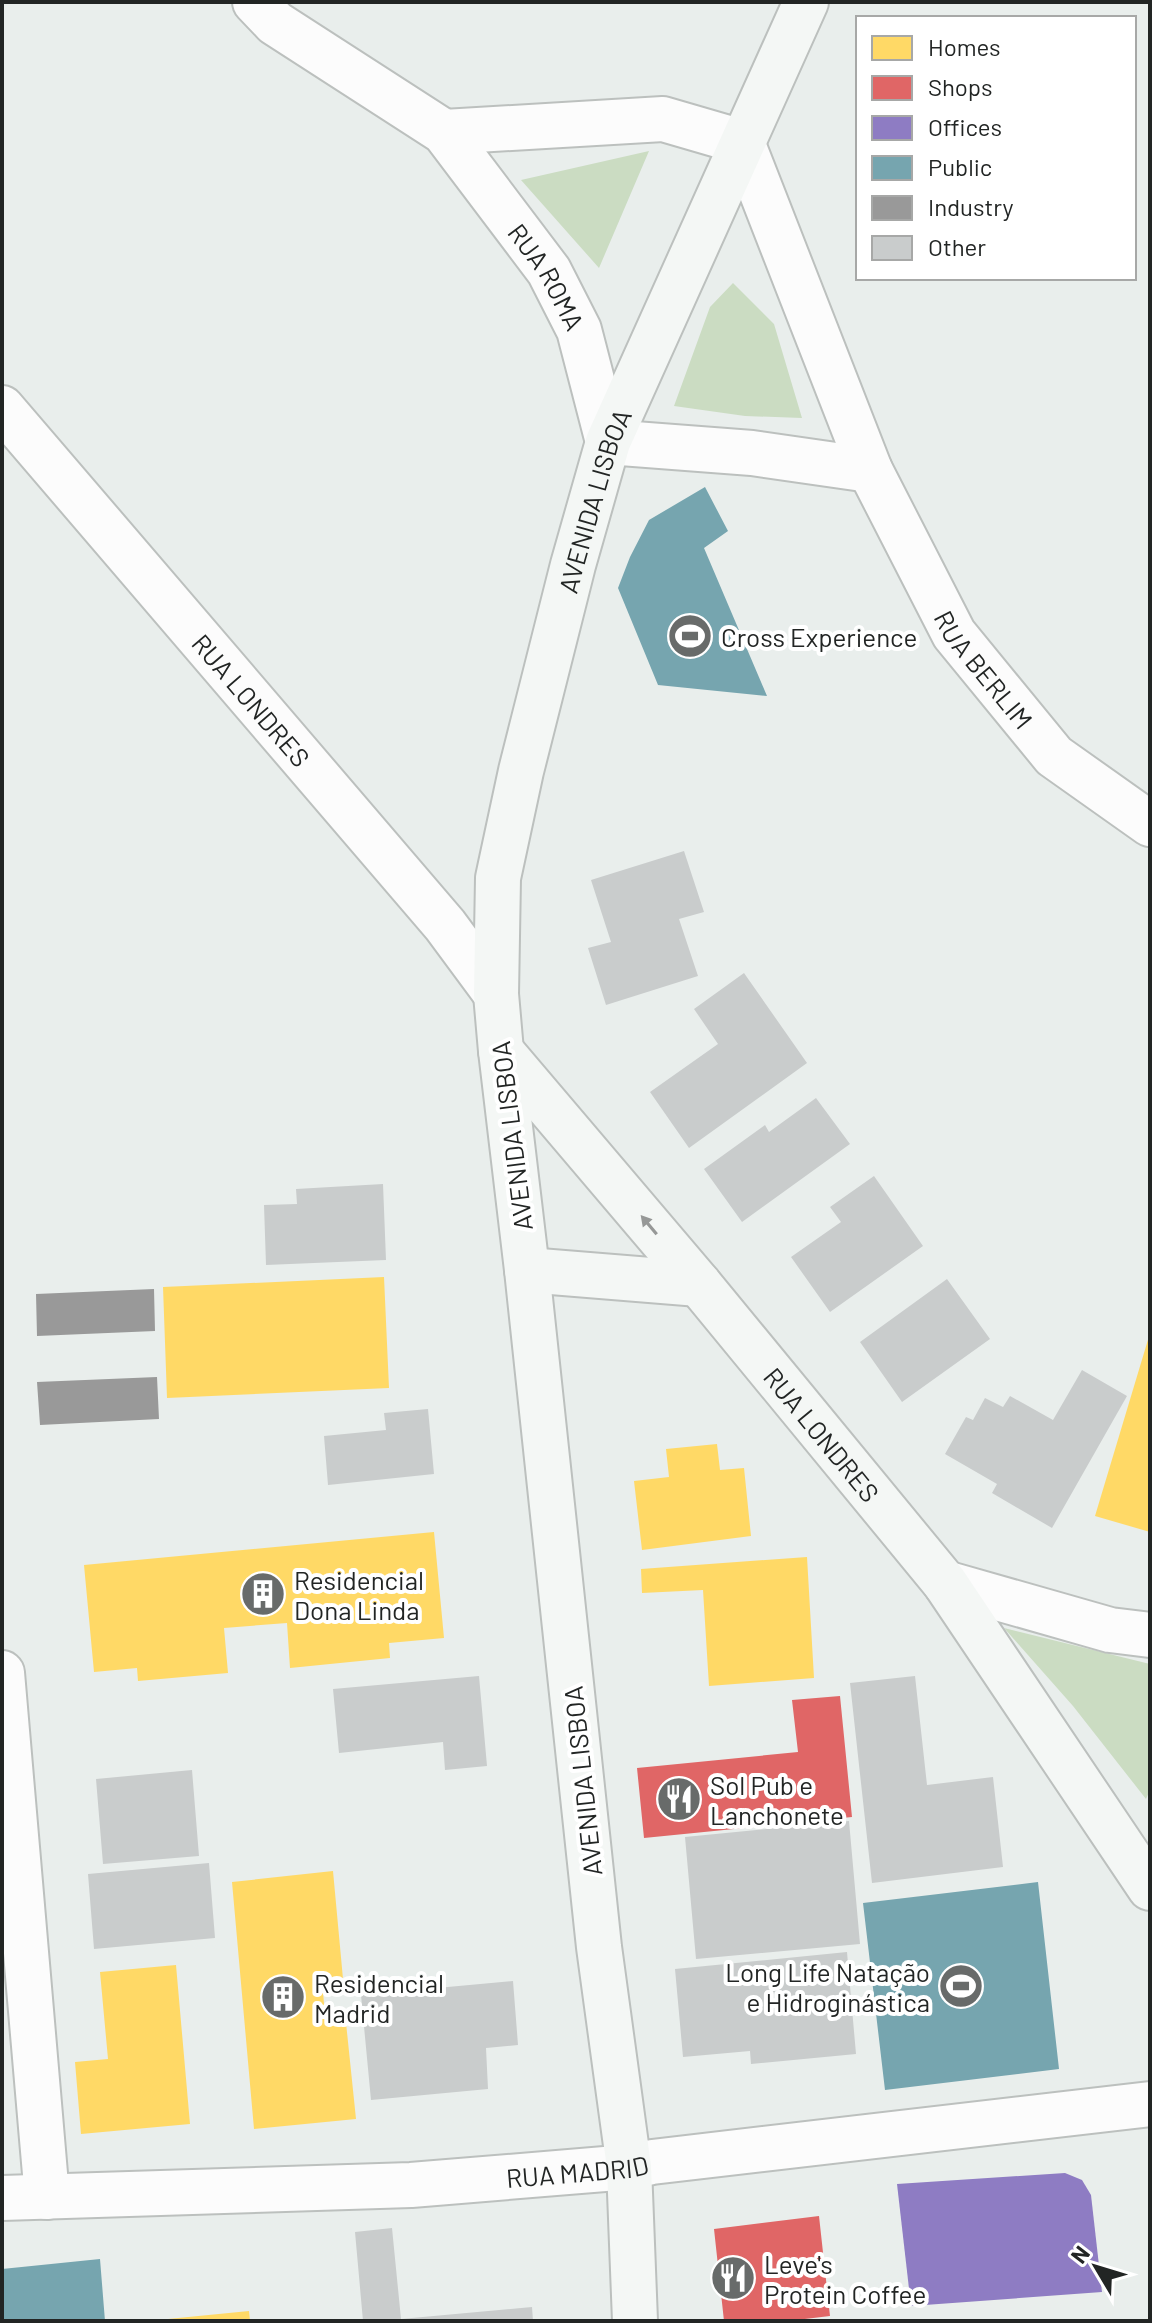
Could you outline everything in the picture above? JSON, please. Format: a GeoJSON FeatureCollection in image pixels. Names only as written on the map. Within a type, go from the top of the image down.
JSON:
{"type":"FeatureCollection","features":[{"type":"Feature","properties":{"kind":"street","name":"RUA ROMA"},"geometry":{"type":"LineString","coordinates":[[255,2],[275,23],[444,132],[549,271],[579,330],[608,442]]}},
{"type":"Feature","properties":{"kind":"street","name":"AVENIDA LISBOA"},"geometry":{"type":"LineString","coordinates":[[635,2321],[629,2167],[599,1947],[501,1051],[496,994],[498,878],[543,683],[608,442],[806,2]]}},
{"type":"Feature","properties":{"kind":"street"},"geometry":{"type":"LineString","coordinates":[[444,132],[663,119],[742,142]]}},
{"type":"Feature","properties":{"kind":"street","name":"RUA BERLIM"},"geometry":{"type":"LineString","coordinates":[[742,142],[870,470],[954,634],[1054,756],[1150,824]]}},
{"type":"Feature","properties":{"kind":"street","name":"RUA LONDRES"},"geometry":{"type":"LineString","coordinates":[[2,408],[445,925],[496,994]]}},
{"type":"Feature","properties":{"kind":"street"},"geometry":{"type":"LineString","coordinates":[[608,442],[752,453],[870,470]]}},
{"type":"Feature","properties":{"kind":"street","name":"RUA LONDRES"},"geometry":{"type":"LineString","coordinates":[[501,1051],[699,1284],[945,1583],[1150,1888]]}},
{"type":"Feature","properties":{"kind":"street"},"geometry":{"type":"LineString","coordinates":[[527,1270],[699,1284]]}},
{"type":"Feature","properties":{"kind":"street"},"geometry":{"type":"LineString","coordinates":[[945,1583],[1110,1630],[1150,1635]]}},
{"type":"Feature","properties":{"kind":"street"},"geometry":{"type":"LineString","coordinates":[[2,1673],[47,2197]]}},
{"type":"Feature","properties":{"kind":"street","name":"RUA MADRID"},"geometry":{"type":"LineString","coordinates":[[2,2198],[411,2185],[629,2167],[1150,2104]]}},
{"type":"Feature","properties":{"kind":"green space"},"geometry":{"type":"Polygon","coordinates":[[[649,151],[599,268],[521,180],[649,151]]]}},
{"type":"Feature","properties":{"kind":"green space"},"geometry":{"type":"Polygon","coordinates":[[[733,283],[774,324],[802,418],[745,416],[674,406],[710,307],[733,283]]]}},
{"type":"Feature","properties":{"kind":"green space"},"geometry":{"type":"Polygon","coordinates":[[[1004,1628],[1150,1664],[1150,1790],[1146,1799],[1073,1706],[1004,1628]]]}},
{"type":"Feature","properties":{"kind":"building: Homes"},"geometry":{"type":"Polygon","coordinates":[[[384,1277],[389,1388],[167,1398],[163,1287],[384,1277]]]}},
{"type":"Feature","properties":{"kind":"building: Homes"},"geometry":{"type":"Polygon","coordinates":[[[1150,1333],[1150,1532],[1095,1516],[1150,1333]]]}},
{"type":"Feature","properties":{"kind":"building: Homes"},"geometry":{"type":"Polygon","coordinates":[[[717,1444],[720,1470],[744,1468],[751,1536],[642,1550],[634,1481],[669,1477],[666,1449],[717,1444]]]}},
{"type":"Feature","properties":{"kind":"building: Homes","name":"Residencial Dona Linda"},"geometry":{"type":"Polygon","coordinates":[[[434,1532],[444,1638],[389,1643],[390,1658],[290,1668],[287,1623],[224,1628],[228,1673],[138,1681],[137,1668],[94,1672],[84,1565],[434,1532]]]}},
{"type":"Feature","properties":{"kind":"building: Homes"},"geometry":{"type":"Polygon","coordinates":[[[807,1557],[814,1678],[709,1686],[703,1590],[642,1593],[641,1569],[807,1557]]]}},
{"type":"Feature","properties":{"kind":"building: Homes","name":"Residencial Madrid"},"geometry":{"type":"Polygon","coordinates":[[[333,1871],[343,1979],[322,1981],[325,2015],[345,2013],[356,2119],[254,2129],[232,1882],[333,1871]]]}},
{"type":"Feature","properties":{"kind":"building: Homes"},"geometry":{"type":"Polygon","coordinates":[[[176,1965],[190,2124],[81,2134],[75,2062],[108,2059],[100,1972],[176,1965]]]}},
{"type":"Feature","properties":{"kind":"building: Homes"},"geometry":{"type":"Polygon","coordinates":[[[249,2311],[250,2321],[168,2321],[168,2319],[249,2311]]]}},
{"type":"Feature","properties":{"kind":"building: Shops"},"geometry":{"type":"Polygon","coordinates":[[[840,1696],[852,1817],[644,1838],[637,1768],[798,1752],[792,1700],[840,1696]]]}},
{"type":"Feature","properties":{"kind":"building: Shops"},"geometry":{"type":"Polygon","coordinates":[[[819,2216],[830,2316],[788,2321],[724,2321],[714,2229],[819,2216]]]}},
{"type":"Feature","properties":{"kind":"building: Offices"},"geometry":{"type":"Polygon","coordinates":[[[1065,2173],[1082,2180],[1091,2195],[1102,2292],[911,2306],[897,2184],[1065,2173]]]}},
{"type":"Feature","properties":{"kind":"building: Public","name":"Cross Experience"},"geometry":{"type":"Polygon","coordinates":[[[705,487],[728,531],[704,548],[767,696],[658,685],[618,588],[649,520],[705,487]]]}},
{"type":"Feature","properties":{"kind":"building: Public","name":"Long Life Natação e Hidroginástica"},"geometry":{"type":"Polygon","coordinates":[[[1038,1882],[1059,2069],[885,2090],[863,1903],[1038,1882]]]}},
{"type":"Feature","properties":{"kind":"building: Public"},"geometry":{"type":"Polygon","coordinates":[[[100,2259],[105,2321],[2,2321],[2,2269],[100,2259]]]}},
{"type":"Feature","properties":{"kind":"building: Industry"},"geometry":{"type":"Polygon","coordinates":[[[154,1289],[155,1331],[37,1336],[36,1294],[154,1289]]]}},
{"type":"Feature","properties":{"kind":"building: Industry"},"geometry":{"type":"Polygon","coordinates":[[[157,1377],[159,1419],[40,1425],[37,1382],[157,1377]]]}},
{"type":"Feature","properties":{"kind":"building: Other"},"geometry":{"type":"Polygon","coordinates":[[[684,851],[704,912],[679,919],[698,976],[606,1005],[588,948],[611,942],[591,880],[684,851]]]}},
{"type":"Feature","properties":{"kind":"building: Other"},"geometry":{"type":"Polygon","coordinates":[[[744,973],[807,1063],[689,1148],[650,1092],[718,1044],[694,1009],[744,973]]]}},
{"type":"Feature","properties":{"kind":"building: Other"},"geometry":{"type":"Polygon","coordinates":[[[816,1098],[850,1144],[742,1222],[704,1169],[765,1125],[769,1132],[816,1098]]]}},
{"type":"Feature","properties":{"kind":"building: Other"},"geometry":{"type":"Polygon","coordinates":[[[874,1176],[923,1246],[830,1312],[791,1257],[841,1222],[830,1207],[874,1176]]]}},
{"type":"Feature","properties":{"kind":"building: Other"},"geometry":{"type":"Polygon","coordinates":[[[383,1184],[386,1260],[266,1265],[264,1205],[297,1204],[296,1189],[383,1184]]]}},
{"type":"Feature","properties":{"kind":"building: Other"},"geometry":{"type":"Polygon","coordinates":[[[947,1279],[990,1339],[902,1402],[860,1342],[947,1279]]]}},
{"type":"Feature","properties":{"kind":"building: Other"},"geometry":{"type":"Polygon","coordinates":[[[1082,1370],[1127,1396],[1052,1528],[992,1493],[997,1484],[945,1454],[966,1417],[973,1420],[985,1398],[1003,1407],[1010,1396],[1053,1420],[1082,1370]]]}},
{"type":"Feature","properties":{"kind":"building: Other"},"geometry":{"type":"Polygon","coordinates":[[[428,1409],[434,1474],[328,1485],[324,1436],[386,1430],[384,1413],[428,1409]]]}},
{"type":"Feature","properties":{"kind":"building: Other"},"geometry":{"type":"Polygon","coordinates":[[[479,1676],[487,1766],[445,1770],[443,1742],[339,1753],[333,1689],[479,1676]]]}},
{"type":"Feature","properties":{"kind":"building: Other"},"geometry":{"type":"Polygon","coordinates":[[[915,1676],[927,1785],[993,1777],[1003,1867],[872,1883],[850,1683],[915,1676]]]}},
{"type":"Feature","properties":{"kind":"building: Other"},"geometry":{"type":"Polygon","coordinates":[[[192,1770],[199,1856],[103,1864],[96,1779],[192,1770]]]}},
{"type":"Feature","properties":{"kind":"building: Other"},"geometry":{"type":"Polygon","coordinates":[[[849,1821],[860,1944],[696,1959],[685,1837],[849,1821]]]}},
{"type":"Feature","properties":{"kind":"building: Other"},"geometry":{"type":"Polygon","coordinates":[[[209,1863],[215,1938],[94,1949],[88,1874],[209,1863]]]}},
{"type":"Feature","properties":{"kind":"building: Other"},"geometry":{"type":"Polygon","coordinates":[[[847,1952],[856,2054],[751,2064],[750,2051],[683,2057],[675,1969],[847,1952]]]}},
{"type":"Feature","properties":{"kind":"building: Other"},"geometry":{"type":"Polygon","coordinates":[[[513,1981],[518,2045],[486,2048],[488,2089],[371,2100],[361,1995],[513,1981]]]}},
{"type":"Feature","properties":{"kind":"building: Other"},"geometry":{"type":"Polygon","coordinates":[[[392,2228],[401,2319],[532,2307],[533,2321],[363,2321],[355,2232],[392,2228]]]}},
{"type":"Feature","properties":{"kind":"place","name":"Cross Experience"},"geometry":{"type":"Point","coordinates":[690,636]}},
{"type":"Feature","properties":{"kind":"place","name":"Residencial Dona Linda"},"geometry":{"type":"Point","coordinates":[263,1594]}},
{"type":"Feature","properties":{"kind":"place","name":"Sol Pub e Lanchonete"},"geometry":{"type":"Point","coordinates":[679,1799]}},
{"type":"Feature","properties":{"kind":"place","name":"Long Life Natação e Hidroginástica"},"geometry":{"type":"Point","coordinates":[961,1986]}},
{"type":"Feature","properties":{"kind":"place","name":"Residencial Madrid"},"geometry":{"type":"Point","coordinates":[283,1997]}},
{"type":"Feature","properties":{"kind":"place","name":"Leve's Protein Coffee"},"geometry":{"type":"Point","coordinates":[733,2278]}}]}
